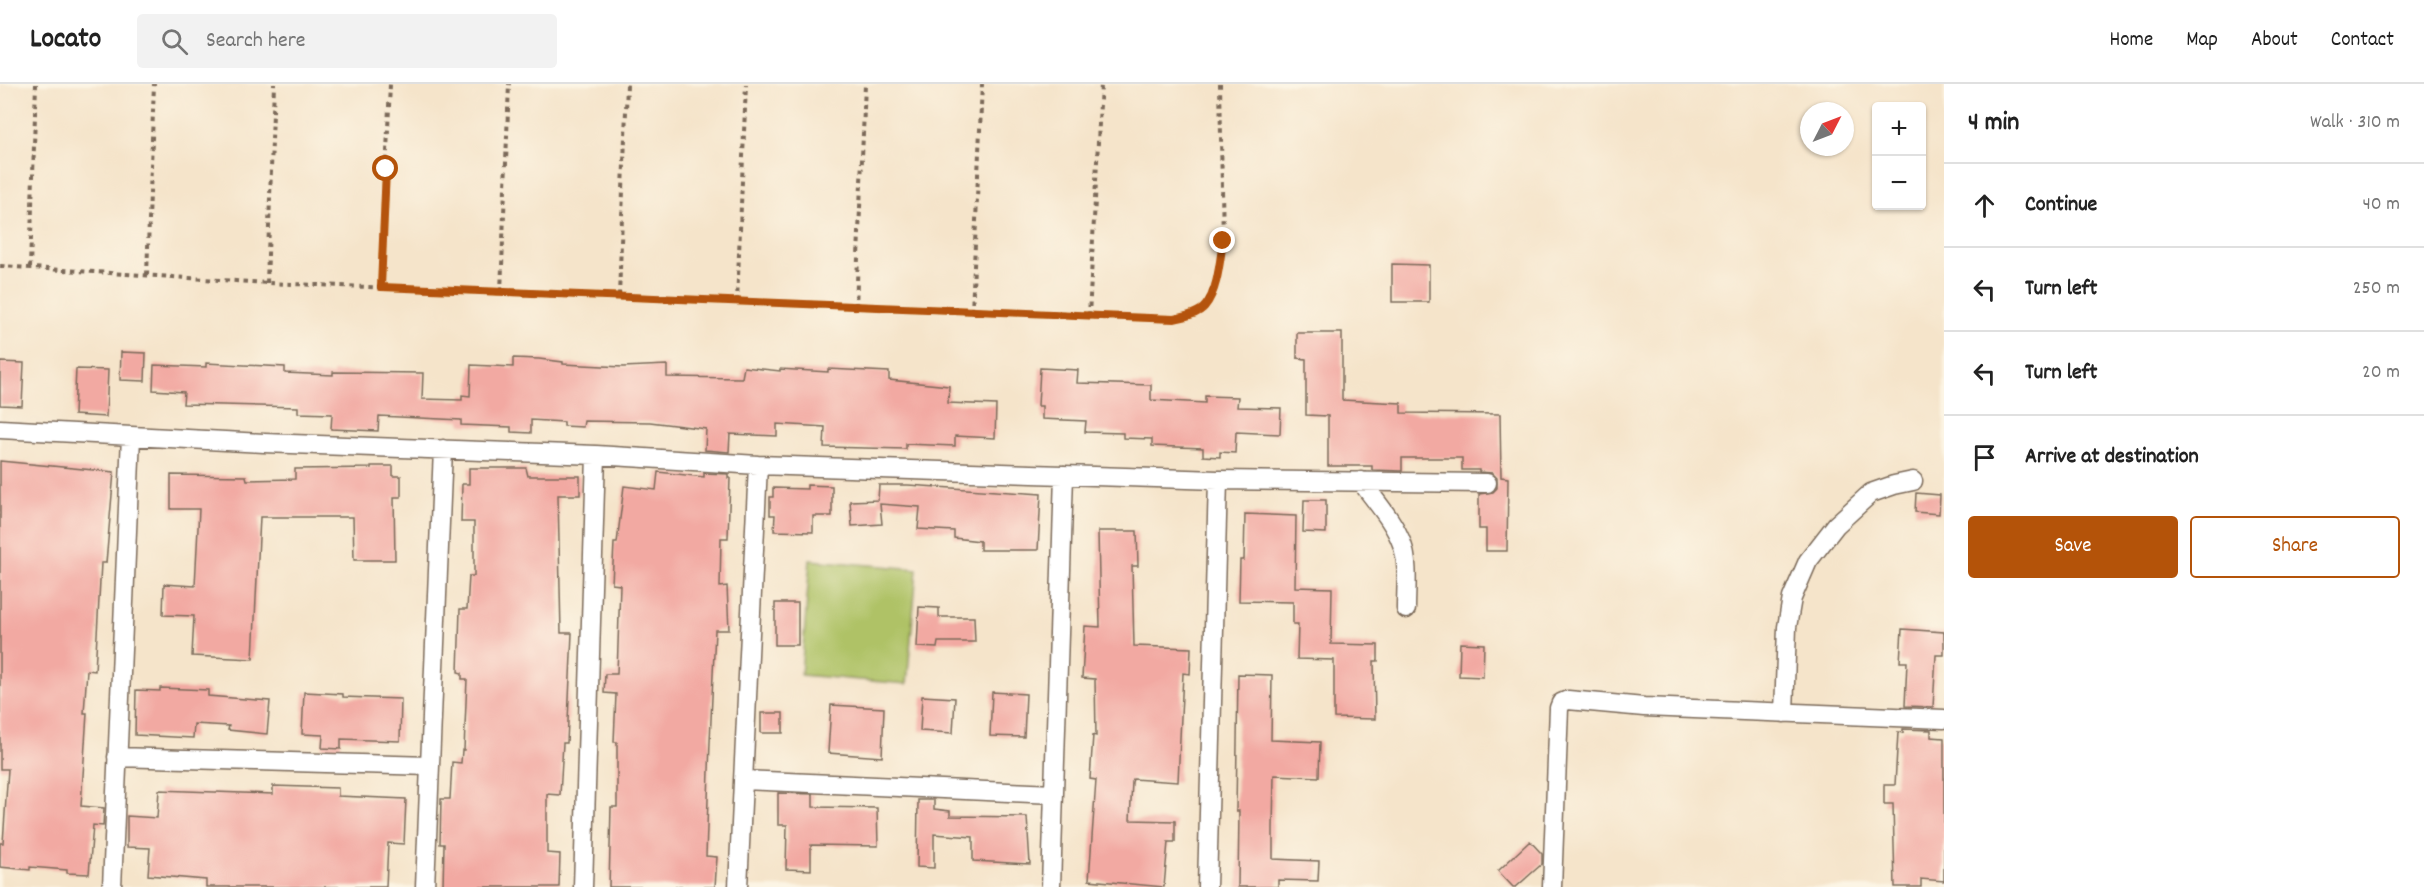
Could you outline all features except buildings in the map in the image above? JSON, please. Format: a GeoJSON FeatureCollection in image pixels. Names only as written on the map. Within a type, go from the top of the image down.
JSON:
{"type":"FeatureCollection","features":[{"type":"Feature","properties":{"kind":"street"},"geometry":{"type":"LineString","coordinates":[[0,429],[596,455],[758,465],[1218,480],[1487,483]]}},
{"type":"Feature","properties":{"kind":"street"},"geometry":{"type":"LineString","coordinates":[[112,887],[131,436]]}},
{"type":"Feature","properties":{"kind":"street"},"geometry":{"type":"LineString","coordinates":[[425,887],[442,449]]}},
{"type":"Feature","properties":{"kind":"street"},"geometry":{"type":"LineString","coordinates":[[583,887],[596,455]]}},
{"type":"Feature","properties":{"kind":"street"},"geometry":{"type":"LineString","coordinates":[[738,887],[758,465]]}},
{"type":"Feature","properties":{"kind":"street"},"geometry":{"type":"LineString","coordinates":[[1051,887],[1064,475]]}},
{"type":"Feature","properties":{"kind":"street"},"geometry":{"type":"LineString","coordinates":[[1207,887],[1218,480]]}},
{"type":"Feature","properties":{"kind":"street"},"geometry":{"type":"LineString","coordinates":[[1784,713],[1787,627],[1792,598],[1808,561],[1836,525],[1871,493],[1913,481]]}},
{"type":"Feature","properties":{"kind":"street"},"geometry":{"type":"LineString","coordinates":[[1361,482],[1395,529],[1403,545],[1406,566],[1406,609]]}},
{"type":"Feature","properties":{"kind":"street"},"geometry":{"type":"LineString","coordinates":[[1552,887],[1559,708],[1561,703],[1568,700],[1644,707],[1944,719]]}},
{"type":"Feature","properties":{"kind":"street"},"geometry":{"type":"LineString","coordinates":[[117,757],[430,766]]}},
{"type":"Feature","properties":{"kind":"street"},"geometry":{"type":"LineString","coordinates":[[744,780],[1054,794]]}},
{"type":"Feature","properties":{"kind":"path"},"geometry":{"type":"LineString","coordinates":[[30,268],[36,84]]}},
{"type":"Feature","properties":{"kind":"path"},"geometry":{"type":"LineString","coordinates":[[147,275],[154,84]]}},
{"type":"Feature","properties":{"kind":"path"},"geometry":{"type":"LineString","coordinates":[[267,283],[274,84]]}},
{"type":"Feature","properties":{"kind":"path"},"geometry":{"type":"LineString","coordinates":[[381,287],[390,84]]}},
{"type":"Feature","properties":{"kind":"path"},"geometry":{"type":"LineString","coordinates":[[501,291],[509,84]]}},
{"type":"Feature","properties":{"kind":"path"},"geometry":{"type":"LineString","coordinates":[[619,296],[627,84]]}},
{"type":"Feature","properties":{"kind":"path"},"geometry":{"type":"LineString","coordinates":[[736,302],[746,84]]}},
{"type":"Feature","properties":{"kind":"path"},"geometry":{"type":"LineString","coordinates":[[855,307],[865,84]]}},
{"type":"Feature","properties":{"kind":"path"},"geometry":{"type":"LineString","coordinates":[[972,312],[982,84]]}},
{"type":"Feature","properties":{"kind":"path"},"geometry":{"type":"LineString","coordinates":[[1089,316],[1101,84]]}},
{"type":"Feature","properties":{"kind":"path"},"geometry":{"type":"LineString","coordinates":[[0,266],[267,283],[1174,319],[1188,316],[1205,307],[1216,281],[1223,241],[1220,84]]}},
{"type":"Feature","properties":{"kind":"green space"},"geometry":{"type":"Polygon","coordinates":[[[810,560],[917,569],[907,684],[801,675],[810,560]]]}},
{"type":"Feature","properties":{"kind":"route"},"geometry":{"type":"LineString","coordinates":[[386,169],[381,287],[1174,319],[1188,316],[1205,307],[1216,281],[1223,241]]}}]}
